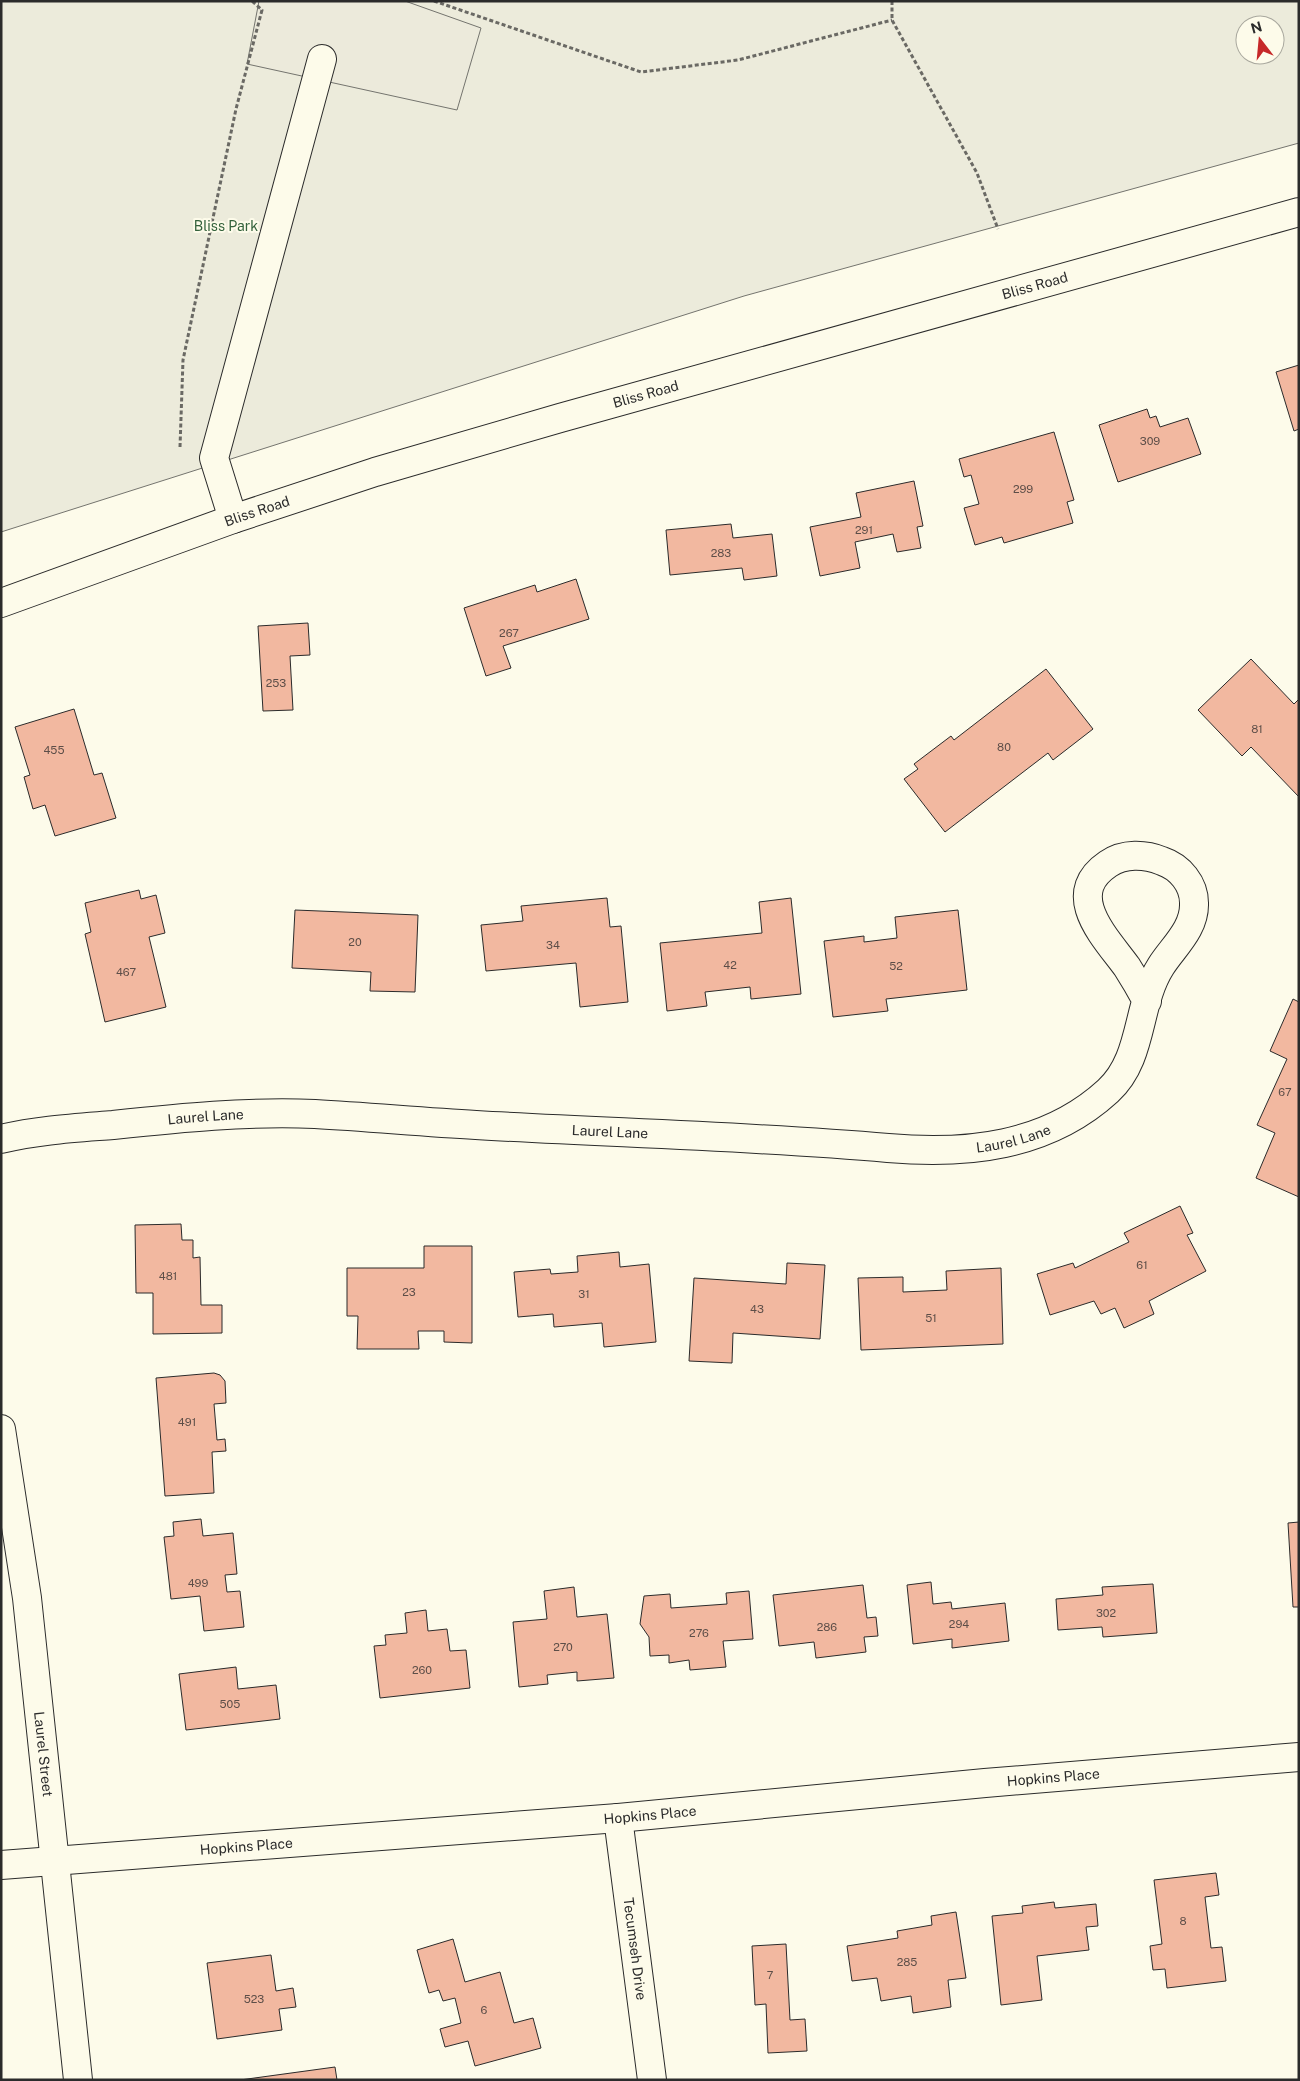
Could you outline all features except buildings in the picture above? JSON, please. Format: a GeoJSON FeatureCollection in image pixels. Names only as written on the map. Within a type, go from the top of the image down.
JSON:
{"type":"FeatureCollection","features":[{"type":"Feature","properties":{"kind":"street"},"geometry":{"type":"LineString","coordinates":[[233,519],[214,458],[322,59]]}},
{"type":"Feature","properties":{"kind":"street","name":"Bliss Road"},"geometry":{"type":"LineString","coordinates":[[1,603],[233,519],[376,472],[560,418],[1299,212]]}},
{"type":"Feature","properties":{"kind":"street","name":"Laurel Lane"},"geometry":{"type":"LineString","coordinates":[[1,1139],[32,1132],[218,1114],[314,1114],[477,1126],[848,1144],[923,1151],[960,1151],[1026,1138],[1073,1117],[1109,1090],[1123,1073],[1132,1056],[1159,969],[1184,934],[1194,911],[1194,899],[1187,879],[1170,864],[1151,857],[1134,856],[1113,861],[1097,874],[1089,892],[1089,910],[1093,922],[1126,966],[1148,1001]]}},
{"type":"Feature","properties":{"kind":"street","name":"Laurel Street"},"geometry":{"type":"LineString","coordinates":[[1,1429],[27,1598],[78,2080]]}},
{"type":"Feature","properties":{"kind":"street","name":"Hopkins Place"},"geometry":{"type":"LineString","coordinates":[[1,1865],[618,1818],[986,1783],[1299,1757]]}},
{"type":"Feature","properties":{"kind":"street","name":"Tecumseh Drive"},"geometry":{"type":"LineString","coordinates":[[618,1818],[652,2080]]}},
{"type":"Feature","properties":{"kind":"path"},"geometry":{"type":"LineString","coordinates":[[180,452],[183,360],[236,109],[262,10],[252,1]]}},
{"type":"Feature","properties":{"kind":"path"},"geometry":{"type":"LineString","coordinates":[[434,1],[642,72],[738,60],[892,20]]}},
{"type":"Feature","properties":{"kind":"path"},"geometry":{"type":"LineString","coordinates":[[892,1],[892,20],[977,173],[998,229]]}},
{"type":"Feature","properties":{"kind":"green space","name":"Bliss Park"},"geometry":{"type":"Polygon","coordinates":[[[1,1],[1299,1],[1299,143],[744,296],[1,532],[1,1]]]}},
{"type":"Feature","properties":{"kind":"shaded area"},"geometry":{"type":"Polygon","coordinates":[[[259,1],[405,1],[481,28],[457,110],[247,64],[259,1]]]}}]}
